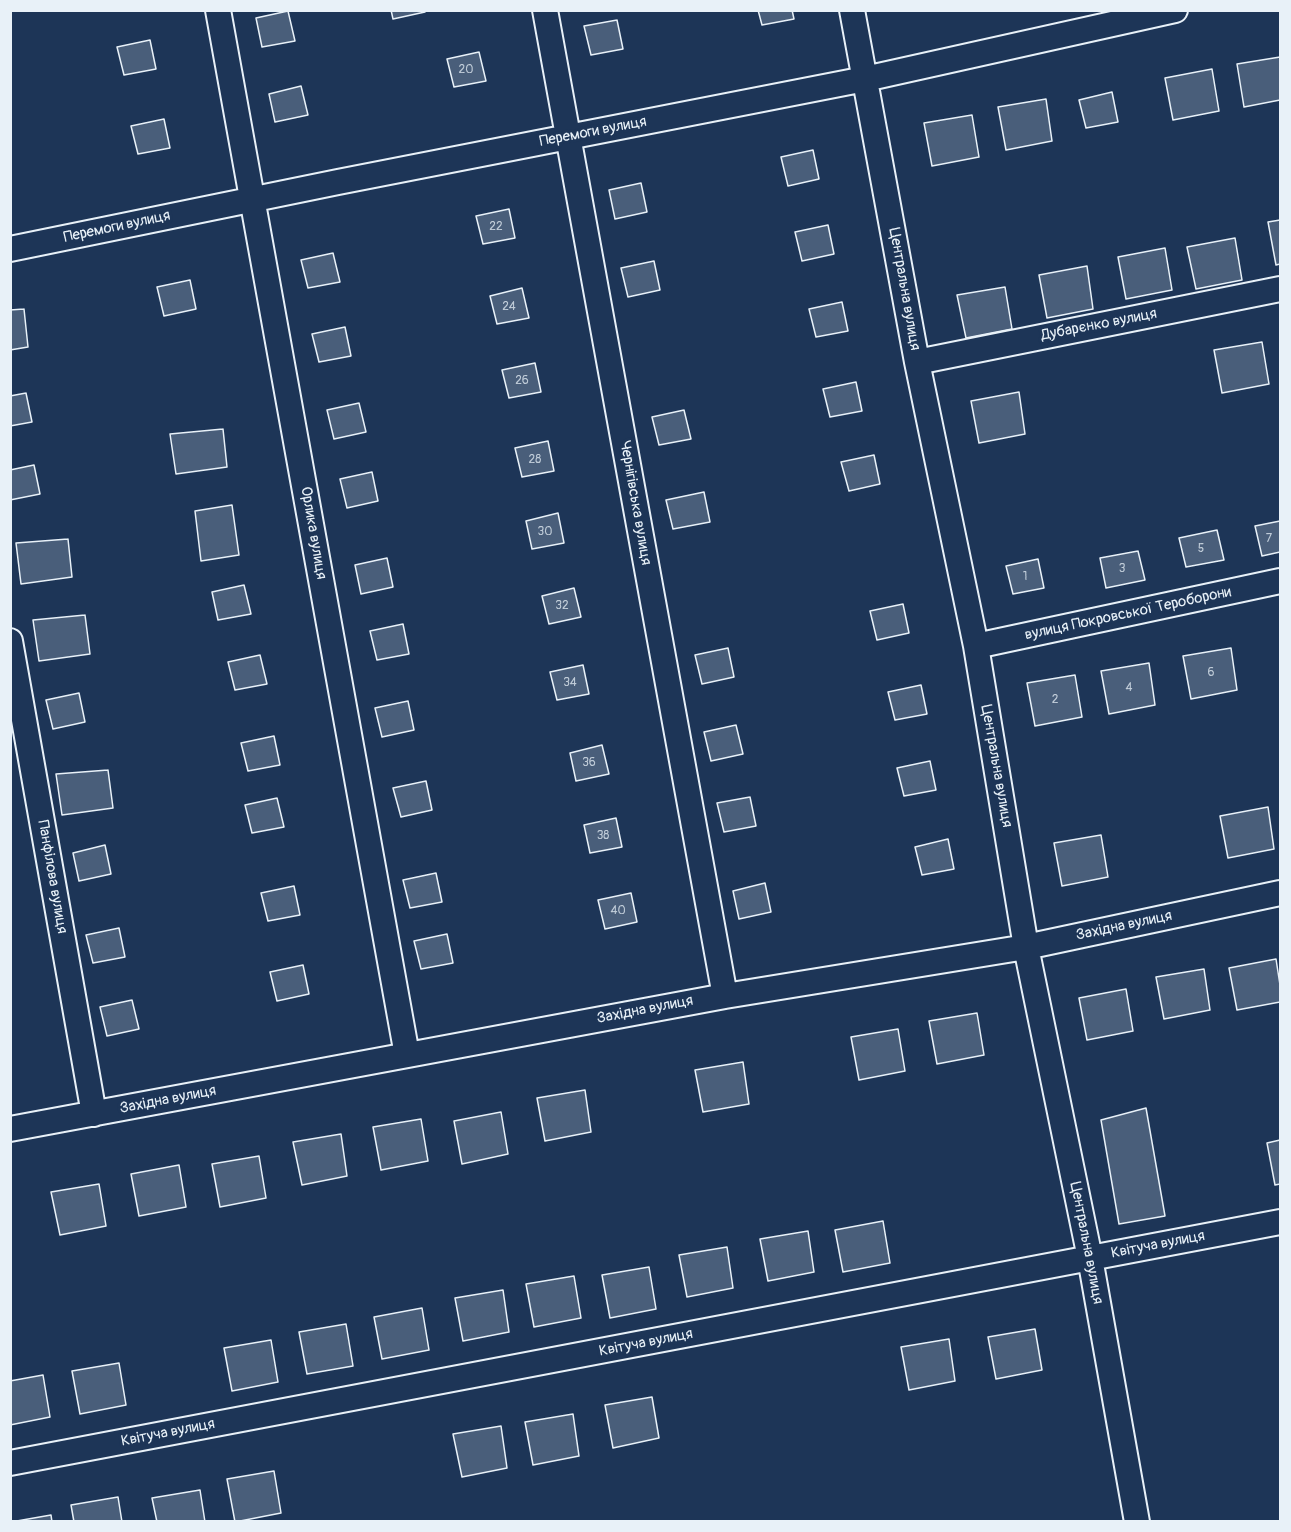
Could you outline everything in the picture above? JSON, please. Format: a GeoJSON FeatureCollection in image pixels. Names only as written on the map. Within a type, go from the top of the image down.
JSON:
{"type":"FeatureCollection","features":[{"type":"Feature","properties":{"kind":"street","name":"Орлика вулиця"},"geometry":{"type":"LineString","coordinates":[[218,10],[407,1055]]}},
{"type":"Feature","properties":{"kind":"street","name":"Чернігівська вулиця"},"geometry":{"type":"LineString","coordinates":[[545,10],[725,996]]}},
{"type":"Feature","properties":{"kind":"street","name":"Центральна вулиця"},"geometry":{"type":"LineString","coordinates":[[852,10],[917,362],[976,646],[1026,947],[1090,1258],[1137,1521]]}},
{"type":"Feature","properties":{"kind":"street","name":"Перемоги вулиця"},"geometry":{"type":"LineString","coordinates":[[10,249],[567,136],[865,79],[1175,10]]}},
{"type":"Feature","properties":{"kind":"street","name":"Дубарєнко вулиця"},"geometry":{"type":"LineString","coordinates":[[917,362],[1281,289]]}},
{"type":"Feature","properties":{"kind":"street","name":"вулиця Покровської Тероборони"},"geometry":{"type":"LineString","coordinates":[[976,646],[1281,581]]}},
{"type":"Feature","properties":{"kind":"street","name":"Панфілова вулиця"},"geometry":{"type":"LineString","coordinates":[[10,641],[94,1114]]}},
{"type":"Feature","properties":{"kind":"street","name":"Західна вулиця"},"geometry":{"type":"LineString","coordinates":[[10,1129],[725,996],[1026,947],[1281,893]]}},
{"type":"Feature","properties":{"kind":"street","name":"Квітуча вулиця"},"geometry":{"type":"LineString","coordinates":[[10,1463],[1281,1222]]}},
{"type":"Feature","properties":{"kind":"building"},"geometry":{"type":"Polygon","coordinates":[[[391,10],[425,10],[425,12],[393,19],[391,10]]]}},
{"type":"Feature","properties":{"kind":"building"},"geometry":{"type":"Polygon","coordinates":[[[758,10],[792,10],[794,19],[762,25],[758,10]]]}},
{"type":"Feature","properties":{"kind":"building"},"geometry":{"type":"Polygon","coordinates":[[[288,11],[295,41],[262,47],[256,18],[288,11]]]}},
{"type":"Feature","properties":{"kind":"building"},"geometry":{"type":"Polygon","coordinates":[[[617,20],[623,49],[591,55],[584,26],[617,20]]]}},
{"type":"Feature","properties":{"kind":"building"},"geometry":{"type":"Polygon","coordinates":[[[150,40],[156,69],[124,75],[117,47],[150,40]]]}},
{"type":"Feature","properties":{"kind":"building"},"geometry":{"type":"Polygon","coordinates":[[[479,52],[486,81],[454,87],[447,59],[479,52]]]}},
{"type":"Feature","properties":{"kind":"building"},"geometry":{"type":"Polygon","coordinates":[[[1280,57],[1280,100],[1244,107],[1237,64],[1280,57]]]}},
{"type":"Feature","properties":{"kind":"building"},"geometry":{"type":"Polygon","coordinates":[[[1212,69],[1219,111],[1173,120],[1165,78],[1212,69]]]}},
{"type":"Feature","properties":{"kind":"building"},"geometry":{"type":"Polygon","coordinates":[[[301,86],[308,115],[275,122],[269,94],[301,86]]]}},
{"type":"Feature","properties":{"kind":"building"},"geometry":{"type":"Polygon","coordinates":[[[1112,92],[1118,122],[1086,128],[1079,100],[1112,92]]]}},
{"type":"Feature","properties":{"kind":"building"},"geometry":{"type":"Polygon","coordinates":[[[1046,99],[1052,141],[1006,150],[998,107],[1046,99]]]}},
{"type":"Feature","properties":{"kind":"building"},"geometry":{"type":"Polygon","coordinates":[[[972,115],[979,157],[932,166],[924,123],[972,115]]]}},
{"type":"Feature","properties":{"kind":"building"},"geometry":{"type":"Polygon","coordinates":[[[164,119],[170,148],[138,154],[131,126],[164,119]]]}},
{"type":"Feature","properties":{"kind":"building"},"geometry":{"type":"Polygon","coordinates":[[[813,150],[819,179],[788,186],[781,157],[813,150]]]}},
{"type":"Feature","properties":{"kind":"building"},"geometry":{"type":"Polygon","coordinates":[[[641,183],[647,212],[615,219],[609,190],[641,183]]]}},
{"type":"Feature","properties":{"kind":"building"},"geometry":{"type":"Polygon","coordinates":[[[509,209],[515,238],[483,244],[476,216],[509,209]]]}},
{"type":"Feature","properties":{"kind":"building"},"geometry":{"type":"Polygon","coordinates":[[[1280,220],[1280,264],[1276,265],[1268,222],[1280,220]]]}},
{"type":"Feature","properties":{"kind":"building"},"geometry":{"type":"Polygon","coordinates":[[[828,225],[834,254],[802,261],[795,232],[828,225]]]}},
{"type":"Feature","properties":{"kind":"building"},"geometry":{"type":"Polygon","coordinates":[[[1235,238],[1242,280],[1196,289],[1187,247],[1235,238]]]}},
{"type":"Feature","properties":{"kind":"building"},"geometry":{"type":"Polygon","coordinates":[[[1165,248],[1172,290],[1126,299],[1118,257],[1165,248]]]}},
{"type":"Feature","properties":{"kind":"building"},"geometry":{"type":"Polygon","coordinates":[[[333,253],[340,282],[308,288],[301,260],[333,253]]]}},
{"type":"Feature","properties":{"kind":"building"},"geometry":{"type":"Polygon","coordinates":[[[654,261],[660,290],[628,297],[621,268],[654,261]]]}},
{"type":"Feature","properties":{"kind":"building"},"geometry":{"type":"Polygon","coordinates":[[[1087,266],[1093,309],[1047,318],[1039,275],[1087,266]]]}},
{"type":"Feature","properties":{"kind":"building"},"geometry":{"type":"Polygon","coordinates":[[[190,280],[196,309],[164,316],[157,287],[190,280]]]}},
{"type":"Feature","properties":{"kind":"building"},"geometry":{"type":"Polygon","coordinates":[[[1005,287],[1012,329],[966,338],[957,295],[1005,287]]]}},
{"type":"Feature","properties":{"kind":"building"},"geometry":{"type":"Polygon","coordinates":[[[522,288],[529,318],[497,324],[490,296],[522,288]]]}},
{"type":"Feature","properties":{"kind":"building"},"geometry":{"type":"Polygon","coordinates":[[[842,302],[848,331],[816,337],[809,309],[842,302]]]}},
{"type":"Feature","properties":{"kind":"building"},"geometry":{"type":"Polygon","coordinates":[[[24,309],[28,347],[10,350],[10,310],[24,309]]]}},
{"type":"Feature","properties":{"kind":"building"},"geometry":{"type":"Polygon","coordinates":[[[345,327],[351,356],[319,362],[312,334],[345,327]]]}},
{"type":"Feature","properties":{"kind":"building"},"geometry":{"type":"Polygon","coordinates":[[[1262,342],[1269,384],[1222,393],[1214,350],[1262,342]]]}},
{"type":"Feature","properties":{"kind":"building"},"geometry":{"type":"Polygon","coordinates":[[[535,363],[541,392],[509,398],[502,370],[535,363]]]}},
{"type":"Feature","properties":{"kind":"building"},"geometry":{"type":"Polygon","coordinates":[[[856,382],[862,411],[830,417],[823,389],[856,382]]]}},
{"type":"Feature","properties":{"kind":"building"},"geometry":{"type":"Polygon","coordinates":[[[1019,392],[1025,434],[979,443],[971,401],[1019,392]]]}},
{"type":"Feature","properties":{"kind":"building"},"geometry":{"type":"Polygon","coordinates":[[[26,393],[32,422],[10,426],[10,396],[26,393]]]}},
{"type":"Feature","properties":{"kind":"building"},"geometry":{"type":"Polygon","coordinates":[[[359,403],[366,432],[334,439],[327,410],[359,403]]]}},
{"type":"Feature","properties":{"kind":"building"},"geometry":{"type":"Polygon","coordinates":[[[684,410],[691,439],[659,445],[652,417],[684,410]]]}},
{"type":"Feature","properties":{"kind":"building"},"geometry":{"type":"Polygon","coordinates":[[[223,429],[227,467],[176,474],[170,434],[223,429]]]}},
{"type":"Feature","properties":{"kind":"building"},"geometry":{"type":"Polygon","coordinates":[[[548,441],[554,471],[522,477],[515,448],[548,441]]]}},
{"type":"Feature","properties":{"kind":"building"},"geometry":{"type":"Polygon","coordinates":[[[874,455],[880,484],[849,491],[841,462],[874,455]]]}},
{"type":"Feature","properties":{"kind":"building"},"geometry":{"type":"Polygon","coordinates":[[[34,465],[40,494],[10,500],[10,470],[34,465]]]}},
{"type":"Feature","properties":{"kind":"building"},"geometry":{"type":"Polygon","coordinates":[[[372,472],[378,501],[347,508],[340,479],[372,472]]]}},
{"type":"Feature","properties":{"kind":"building"},"geometry":{"type":"Polygon","coordinates":[[[704,492],[710,522],[673,529],[666,500],[704,492]]]}},
{"type":"Feature","properties":{"kind":"building"},"geometry":{"type":"Polygon","coordinates":[[[232,505],[239,555],[201,561],[195,511],[232,505]]]}},
{"type":"Feature","properties":{"kind":"building"},"geometry":{"type":"Polygon","coordinates":[[[558,513],[564,543],[532,549],[526,521],[558,513]]]}},
{"type":"Feature","properties":{"kind":"building"},"geometry":{"type":"Polygon","coordinates":[[[1280,521],[1280,552],[1262,556],[1255,526],[1280,521]]]}},
{"type":"Feature","properties":{"kind":"building"},"geometry":{"type":"Polygon","coordinates":[[[1217,530],[1224,560],[1186,567],[1179,538],[1217,530]]]}},
{"type":"Feature","properties":{"kind":"building"},"geometry":{"type":"Polygon","coordinates":[[[68,539],[72,577],[21,584],[16,543],[68,539]]]}},
{"type":"Feature","properties":{"kind":"building"},"geometry":{"type":"Polygon","coordinates":[[[1138,551],[1145,580],[1106,588],[1100,558],[1138,551]]]}},
{"type":"Feature","properties":{"kind":"building"},"geometry":{"type":"Polygon","coordinates":[[[387,558],[393,587],[361,594],[355,565],[387,558]]]}},
{"type":"Feature","properties":{"kind":"building"},"geometry":{"type":"Polygon","coordinates":[[[1038,559],[1044,588],[1013,594],[1006,566],[1038,559]]]}},
{"type":"Feature","properties":{"kind":"building"},"geometry":{"type":"Polygon","coordinates":[[[244,585],[251,614],[218,620],[212,592],[244,585]]]}},
{"type":"Feature","properties":{"kind":"building"},"geometry":{"type":"Polygon","coordinates":[[[574,588],[581,617],[549,624],[542,596],[574,588]]]}},
{"type":"Feature","properties":{"kind":"building"},"geometry":{"type":"Polygon","coordinates":[[[903,604],[909,633],[877,640],[870,611],[903,604]]]}},
{"type":"Feature","properties":{"kind":"building"},"geometry":{"type":"Polygon","coordinates":[[[85,615],[90,654],[39,661],[33,620],[85,615]]]}},
{"type":"Feature","properties":{"kind":"building"},"geometry":{"type":"Polygon","coordinates":[[[403,624],[409,654],[377,660],[370,631],[403,624]]]}},
{"type":"Feature","properties":{"kind":"building"},"geometry":{"type":"Polygon","coordinates":[[[728,648],[734,677],[702,684],[695,655],[728,648]]]}},
{"type":"Feature","properties":{"kind":"building"},"geometry":{"type":"Polygon","coordinates":[[[1231,648],[1237,690],[1191,699],[1183,656],[1231,648]]]}},
{"type":"Feature","properties":{"kind":"building"},"geometry":{"type":"Polygon","coordinates":[[[260,655],[267,684],[235,690],[228,662],[260,655]]]}},
{"type":"Feature","properties":{"kind":"building"},"geometry":{"type":"Polygon","coordinates":[[[1149,663],[1155,705],[1109,714],[1101,671],[1149,663]]]}},
{"type":"Feature","properties":{"kind":"building"},"geometry":{"type":"Polygon","coordinates":[[[583,665],[589,694],[557,700],[550,672],[583,665]]]}},
{"type":"Feature","properties":{"kind":"building"},"geometry":{"type":"Polygon","coordinates":[[[1075,675],[1082,717],[1035,726],[1027,683],[1075,675]]]}},
{"type":"Feature","properties":{"kind":"building"},"geometry":{"type":"Polygon","coordinates":[[[921,685],[927,714],[895,720],[888,692],[921,685]]]}},
{"type":"Feature","properties":{"kind":"building"},"geometry":{"type":"Polygon","coordinates":[[[79,693],[85,722],[53,729],[46,700],[79,693]]]}},
{"type":"Feature","properties":{"kind":"building"},"geometry":{"type":"Polygon","coordinates":[[[408,701],[414,730],[382,737],[375,708],[408,701]]]}},
{"type":"Feature","properties":{"kind":"building"},"geometry":{"type":"Polygon","coordinates":[[[736,725],[743,754],[711,761],[704,732],[736,725]]]}},
{"type":"Feature","properties":{"kind":"building"},"geometry":{"type":"Polygon","coordinates":[[[274,736],[280,765],[248,771],[241,743],[274,736]]]}},
{"type":"Feature","properties":{"kind":"building"},"geometry":{"type":"Polygon","coordinates":[[[602,745],[609,774],[576,781],[570,753],[602,745]]]}},
{"type":"Feature","properties":{"kind":"building"},"geometry":{"type":"Polygon","coordinates":[[[930,761],[936,790],[904,796],[897,768],[930,761]]]}},
{"type":"Feature","properties":{"kind":"building"},"geometry":{"type":"Polygon","coordinates":[[[108,770],[113,808],[62,815],[56,774],[108,770]]]}},
{"type":"Feature","properties":{"kind":"building"},"geometry":{"type":"Polygon","coordinates":[[[426,781],[432,810],[401,817],[393,788],[426,781]]]}},
{"type":"Feature","properties":{"kind":"building"},"geometry":{"type":"Polygon","coordinates":[[[750,797],[756,826],[724,832],[717,803],[750,797]]]}},
{"type":"Feature","properties":{"kind":"building"},"geometry":{"type":"Polygon","coordinates":[[[277,798],[284,827],[252,833],[245,805],[277,798]]]}},
{"type":"Feature","properties":{"kind":"building"},"geometry":{"type":"Polygon","coordinates":[[[1268,807],[1274,849],[1228,858],[1220,816],[1268,807]]]}},
{"type":"Feature","properties":{"kind":"building"},"geometry":{"type":"Polygon","coordinates":[[[616,818],[622,847],[590,853],[584,825],[616,818]]]}},
{"type":"Feature","properties":{"kind":"building"},"geometry":{"type":"Polygon","coordinates":[[[1101,835],[1108,877],[1062,886],[1054,843],[1101,835]]]}},
{"type":"Feature","properties":{"kind":"building"},"geometry":{"type":"Polygon","coordinates":[[[948,839],[954,869],[922,875],[915,847],[948,839]]]}},
{"type":"Feature","properties":{"kind":"building"},"geometry":{"type":"Polygon","coordinates":[[[105,845],[111,874],[79,881],[73,853],[105,845]]]}},
{"type":"Feature","properties":{"kind":"building"},"geometry":{"type":"Polygon","coordinates":[[[436,873],[442,902],[410,908],[403,880],[436,873]]]}},
{"type":"Feature","properties":{"kind":"building"},"geometry":{"type":"Polygon","coordinates":[[[765,883],[771,912],[739,919],[733,891],[765,883]]]}},
{"type":"Feature","properties":{"kind":"building"},"geometry":{"type":"Polygon","coordinates":[[[294,886],[300,915],[268,921],[261,893],[294,886]]]}},
{"type":"Feature","properties":{"kind":"building"},"geometry":{"type":"Polygon","coordinates":[[[631,893],[637,922],[605,929],[598,900],[631,893]]]}},
{"type":"Feature","properties":{"kind":"building"},"geometry":{"type":"Polygon","coordinates":[[[119,928],[125,957],[93,963],[86,935],[119,928]]]}},
{"type":"Feature","properties":{"kind":"building"},"geometry":{"type":"Polygon","coordinates":[[[447,934],[453,963],[421,969],[414,941],[447,934]]]}},
{"type":"Feature","properties":{"kind":"building"},"geometry":{"type":"Polygon","coordinates":[[[1276,959],[1280,1002],[1237,1010],[1229,968],[1276,959]]]}},
{"type":"Feature","properties":{"kind":"building"},"geometry":{"type":"Polygon","coordinates":[[[303,965],[309,994],[277,1001],[270,972],[303,965]]]}},
{"type":"Feature","properties":{"kind":"building"},"geometry":{"type":"Polygon","coordinates":[[[1204,969],[1210,1010],[1164,1019],[1156,977],[1204,969]]]}},
{"type":"Feature","properties":{"kind":"building"},"geometry":{"type":"Polygon","coordinates":[[[1126,989],[1133,1031],[1087,1040],[1079,998],[1126,989]]]}},
{"type":"Feature","properties":{"kind":"building"},"geometry":{"type":"Polygon","coordinates":[[[132,1000],[139,1029],[107,1036],[100,1007],[132,1000]]]}},
{"type":"Feature","properties":{"kind":"building"},"geometry":{"type":"Polygon","coordinates":[[[977,1013],[984,1055],[937,1064],[929,1021],[977,1013]]]}},
{"type":"Feature","properties":{"kind":"building"},"geometry":{"type":"Polygon","coordinates":[[[898,1029],[905,1071],[859,1080],[851,1037],[898,1029]]]}},
{"type":"Feature","properties":{"kind":"building"},"geometry":{"type":"Polygon","coordinates":[[[743,1062],[749,1104],[703,1112],[695,1070],[743,1062]]]}},
{"type":"Feature","properties":{"kind":"building"},"geometry":{"type":"Polygon","coordinates":[[[585,1090],[591,1132],[545,1141],[537,1098],[585,1090]]]}},
{"type":"Feature","properties":{"kind":"building"},"geometry":{"type":"Polygon","coordinates":[[[1146,1108],[1165,1216],[1119,1224],[1101,1120],[1146,1108]]]}},
{"type":"Feature","properties":{"kind":"building"},"geometry":{"type":"Polygon","coordinates":[[[501,1112],[508,1154],[462,1164],[454,1121],[501,1112]]]}},
{"type":"Feature","properties":{"kind":"building"},"geometry":{"type":"Polygon","coordinates":[[[421,1119],[428,1161],[381,1170],[373,1127],[421,1119]]]}},
{"type":"Feature","properties":{"kind":"building"},"geometry":{"type":"Polygon","coordinates":[[[341,1134],[347,1176],[302,1185],[293,1142],[341,1134]]]}},
{"type":"Feature","properties":{"kind":"building"},"geometry":{"type":"Polygon","coordinates":[[[1280,1140],[1280,1184],[1275,1185],[1267,1143],[1280,1140]]]}},
{"type":"Feature","properties":{"kind":"building"},"geometry":{"type":"Polygon","coordinates":[[[259,1156],[266,1198],[220,1207],[212,1164],[259,1156]]]}},
{"type":"Feature","properties":{"kind":"building"},"geometry":{"type":"Polygon","coordinates":[[[179,1165],[186,1207],[139,1216],[131,1174],[179,1165]]]}},
{"type":"Feature","properties":{"kind":"building"},"geometry":{"type":"Polygon","coordinates":[[[99,1184],[106,1226],[60,1235],[51,1192],[99,1184]]]}},
{"type":"Feature","properties":{"kind":"building"},"geometry":{"type":"Polygon","coordinates":[[[883,1221],[890,1263],[843,1272],[835,1230],[883,1221]]]}},
{"type":"Feature","properties":{"kind":"building"},"geometry":{"type":"Polygon","coordinates":[[[808,1231],[814,1272],[768,1281],[760,1239],[808,1231]]]}},
{"type":"Feature","properties":{"kind":"building"},"geometry":{"type":"Polygon","coordinates":[[[727,1247],[733,1288],[687,1297],[679,1255],[727,1247]]]}},
{"type":"Feature","properties":{"kind":"building"},"geometry":{"type":"Polygon","coordinates":[[[649,1267],[656,1309],[610,1318],[602,1275],[649,1267]]]}},
{"type":"Feature","properties":{"kind":"building"},"geometry":{"type":"Polygon","coordinates":[[[574,1276],[581,1318],[534,1327],[526,1284],[574,1276]]]}},
{"type":"Feature","properties":{"kind":"building"},"geometry":{"type":"Polygon","coordinates":[[[503,1290],[509,1332],[463,1341],[455,1298],[503,1290]]]}},
{"type":"Feature","properties":{"kind":"building"},"geometry":{"type":"Polygon","coordinates":[[[422,1308],[429,1350],[382,1359],[374,1317],[422,1308]]]}},
{"type":"Feature","properties":{"kind":"building"},"geometry":{"type":"Polygon","coordinates":[[[346,1324],[353,1366],[307,1374],[299,1332],[346,1324]]]}},
{"type":"Feature","properties":{"kind":"building"},"geometry":{"type":"Polygon","coordinates":[[[1035,1329],[1042,1370],[996,1379],[988,1337],[1035,1329]]]}},
{"type":"Feature","properties":{"kind":"building"},"geometry":{"type":"Polygon","coordinates":[[[949,1339],[955,1381],[909,1390],[901,1347],[949,1339]]]}},
{"type":"Feature","properties":{"kind":"building"},"geometry":{"type":"Polygon","coordinates":[[[271,1340],[278,1382],[232,1391],[224,1348],[271,1340]]]}},
{"type":"Feature","properties":{"kind":"building"},"geometry":{"type":"Polygon","coordinates":[[[119,1363],[126,1405],[80,1414],[72,1371],[119,1363]]]}},
{"type":"Feature","properties":{"kind":"building"},"geometry":{"type":"Polygon","coordinates":[[[43,1375],[50,1417],[10,1425],[10,1381],[43,1375]]]}},
{"type":"Feature","properties":{"kind":"building"},"geometry":{"type":"Polygon","coordinates":[[[652,1397],[659,1438],[613,1448],[605,1405],[652,1397]]]}},
{"type":"Feature","properties":{"kind":"building"},"geometry":{"type":"Polygon","coordinates":[[[573,1414],[579,1456],[533,1465],[525,1422],[573,1414]]]}},
{"type":"Feature","properties":{"kind":"building"},"geometry":{"type":"Polygon","coordinates":[[[501,1426],[507,1468],[462,1477],[453,1434],[501,1426]]]}},
{"type":"Feature","properties":{"kind":"building"},"geometry":{"type":"Polygon","coordinates":[[[274,1471],[281,1513],[235,1522],[227,1479],[274,1471]]]}},
{"type":"Feature","properties":{"kind":"building"},"geometry":{"type":"Polygon","coordinates":[[[200,1490],[205,1522],[157,1522],[152,1498],[200,1490]]]}},
{"type":"Feature","properties":{"kind":"building"},"geometry":{"type":"Polygon","coordinates":[[[118,1497],[122,1522],[74,1522],[71,1505],[118,1497]]]}},
{"type":"Feature","properties":{"kind":"building"},"geometry":{"type":"Polygon","coordinates":[[[51,1515],[52,1522],[11,1522],[51,1515]]]}}]}
